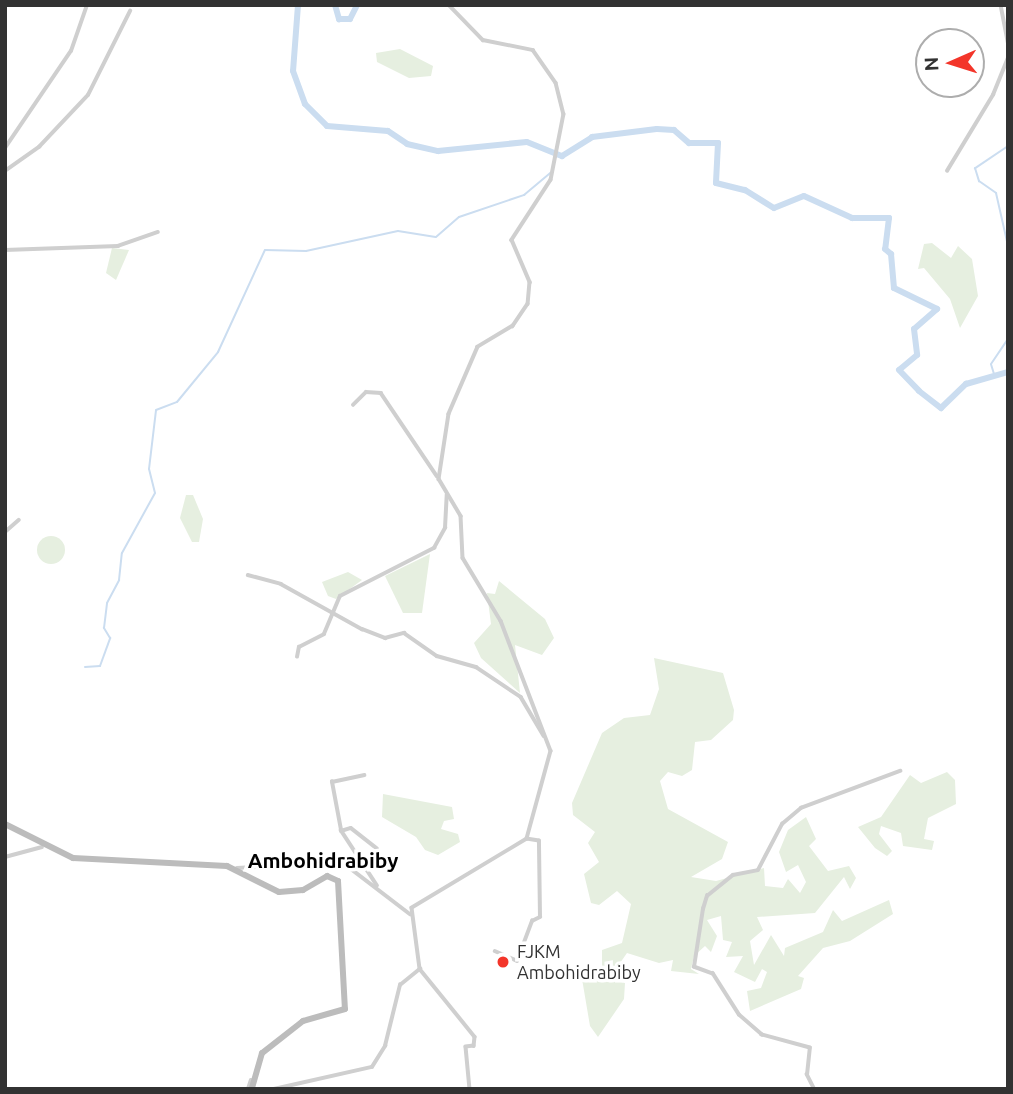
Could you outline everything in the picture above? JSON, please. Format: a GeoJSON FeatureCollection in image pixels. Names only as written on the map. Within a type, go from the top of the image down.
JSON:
{"type":"FeatureCollection","features":[{"type":"Feature","properties":{"kind":"main road"},"geometry":{"type":"LineString","coordinates":[[5,824],[42,848],[73,858],[237,867],[279,892],[303,890],[327,876],[341,889],[345,1009],[303,1021],[262,1053],[250,1089]]}},
{"type":"Feature","properties":{"kind":"street"},"geometry":{"type":"LineString","coordinates":[[5,148],[71,51],[87,5]]}},
{"type":"Feature","properties":{"kind":"street"},"geometry":{"type":"LineString","coordinates":[[439,479],[449,414],[478,347],[513,326],[528,304],[530,282],[512,240],[535,212],[555,158],[563,100],[533,50],[483,40],[449,5]]}},
{"type":"Feature","properties":{"kind":"street"},"geometry":{"type":"LineString","coordinates":[[1001,5],[1008,42]]}},
{"type":"Feature","properties":{"kind":"street"},"geometry":{"type":"LineString","coordinates":[[5,171],[39,147],[88,95],[130,11]]}},
{"type":"Feature","properties":{"kind":"street"},"geometry":{"type":"LineString","coordinates":[[947,171],[993,95],[1008,58]]}},
{"type":"Feature","properties":{"kind":"street"},"geometry":{"type":"LineString","coordinates":[[5,250],[118,246],[158,232]]}},
{"type":"Feature","properties":{"kind":"street"},"geometry":{"type":"LineString","coordinates":[[354,405],[366,392],[381,393],[461,516],[463,558],[501,621],[548,744],[544,793],[527,839]]}},
{"type":"Feature","properties":{"kind":"street"},"geometry":{"type":"LineString","coordinates":[[297,657],[299,647],[324,634],[331,613],[349,591],[433,548],[445,528],[447,495]]}},
{"type":"Feature","properties":{"kind":"street"},"geometry":{"type":"LineString","coordinates":[[5,532],[19,520]]}},
{"type":"Feature","properties":{"kind":"street"},"geometry":{"type":"LineString","coordinates":[[248,575],[281,584],[331,613],[385,638],[404,633],[437,656],[491,675],[522,697],[548,744]]}},
{"type":"Feature","properties":{"kind":"street"},"geometry":{"type":"LineString","coordinates":[[814,1089],[807,1075],[810,1048],[762,1035],[739,1015],[713,974],[694,967],[707,896],[733,875],[758,870],[782,824],[801,808],[900,771]]}},
{"type":"Feature","properties":{"kind":"street"},"geometry":{"type":"LineString","coordinates":[[364,775],[332,782],[341,831],[377,888]]}},
{"type":"Feature","properties":{"kind":"street"},"geometry":{"type":"LineString","coordinates":[[341,831],[351,828],[377,848]]}},
{"type":"Feature","properties":{"kind":"street"},"geometry":{"type":"LineString","coordinates":[[410,914],[440,886],[527,839],[539,841],[540,917],[532,921],[517,961],[495,951]]}},
{"type":"Feature","properties":{"kind":"street"},"geometry":{"type":"LineString","coordinates":[[5,857],[42,848]]}},
{"type":"Feature","properties":{"kind":"street"},"geometry":{"type":"LineString","coordinates":[[237,867],[342,862],[410,914],[420,969],[475,1037],[474,1046],[466,1047],[470,1089]]}},
{"type":"Feature","properties":{"kind":"street"},"geometry":{"type":"LineString","coordinates":[[274,1089],[372,1067],[385,1046],[400,985],[420,969]]}},
{"type":"Feature","properties":{"kind":"green space"},"geometry":{"type":"Polygon","coordinates":[[[400,49],[433,66],[431,76],[409,78],[377,62],[376,53],[400,49]]]}},
{"type":"Feature","properties":{"kind":"green space"},"geometry":{"type":"Polygon","coordinates":[[[932,243],[951,258],[958,246],[972,259],[978,296],[960,328],[950,299],[924,268],[918,269],[924,244],[932,243]]]}},
{"type":"Feature","properties":{"kind":"green space"},"geometry":{"type":"Polygon","coordinates":[[[112,248],[129,250],[116,280],[106,273],[112,248]]]}},
{"type":"Feature","properties":{"kind":"green space"},"geometry":{"type":"Polygon","coordinates":[[[186,495],[193,495],[203,519],[199,542],[192,542],[180,518],[186,495]]]}},
{"type":"Feature","properties":{"kind":"green space"},"geometry":{"type":"Polygon","coordinates":[[[51,536],[61,540],[65,550],[61,560],[51,564],[41,560],[37,550],[41,540],[51,536]]]}},
{"type":"Feature","properties":{"kind":"green space"},"geometry":{"type":"Polygon","coordinates":[[[430,554],[422,613],[403,613],[385,576],[430,554]]]}},
{"type":"Feature","properties":{"kind":"green space"},"geometry":{"type":"Polygon","coordinates":[[[348,572],[362,580],[336,599],[328,596],[322,582],[348,572]]]}},
{"type":"Feature","properties":{"kind":"green space"},"geometry":{"type":"Polygon","coordinates":[[[499,581],[545,619],[554,638],[542,655],[515,645],[520,693],[481,658],[474,643],[491,624],[487,593],[495,594],[499,581]]]}},
{"type":"Feature","properties":{"kind":"green space"},"geometry":{"type":"Polygon","coordinates":[[[654,658],[723,673],[734,710],[733,720],[711,740],[695,742],[692,770],[682,776],[668,772],[660,781],[668,809],[728,842],[722,859],[691,877],[716,881],[764,868],[765,886],[783,888],[788,879],[800,893],[806,882],[798,865],[786,872],[779,852],[788,830],[806,817],[816,839],[809,846],[828,871],[849,866],[856,878],[850,889],[844,877],[815,913],[757,917],[763,930],[750,941],[754,965],[771,935],[784,956],[785,948],[823,932],[833,910],[842,921],[889,900],[893,914],[850,941],[823,948],[798,976],[804,978],[801,989],[750,1011],[747,991],[761,988],[767,972],[762,969],[755,982],[734,972],[743,956],[726,957],[732,942],[723,940],[721,916],[707,920],[717,936],[711,952],[705,946],[694,956],[691,969],[699,974],[671,971],[673,960],[659,963],[627,953],[609,979],[625,983],[624,999],[598,1037],[590,1026],[581,973],[602,979],[602,950],[622,943],[631,904],[617,891],[599,905],[591,903],[584,874],[599,862],[588,843],[595,832],[573,815],[572,803],[602,733],[624,718],[650,715],[659,689],[654,658]]]}},
{"type":"Feature","properties":{"kind":"green space"},"geometry":{"type":"Polygon","coordinates":[[[947,772],[955,780],[956,804],[928,818],[924,839],[934,841],[932,850],[903,846],[901,833],[881,826],[879,834],[892,851],[887,856],[875,848],[858,827],[881,817],[910,775],[921,783],[947,772]]]}},
{"type":"Feature","properties":{"kind":"green space"},"geometry":{"type":"Polygon","coordinates":[[[383,794],[452,807],[454,819],[444,821],[441,829],[458,834],[460,842],[438,855],[425,850],[416,837],[382,817],[383,794]]]}},
{"type":"Feature","properties":{"kind":"waterway"},"geometry":{"type":"LineString","coordinates":[[298,5],[293,71],[305,104],[327,126],[388,131],[407,144],[438,151],[527,142],[562,156],[592,137],[657,129],[674,130],[689,143],[718,143],[716,183],[745,190],[774,208],[804,196],[852,218],[889,218],[885,249],[891,254],[894,288],[937,309],[914,329],[917,355],[899,370],[919,391],[941,408],[966,384],[1008,372]]}},
{"type":"Feature","properties":{"kind":"waterway"},"geometry":{"type":"LineString","coordinates":[[335,5],[339,19],[350,19],[357,5]]}},
{"type":"Feature","properties":{"kind":"waterway"},"geometry":{"type":"LineString","coordinates":[[1008,146],[975,168],[979,181],[996,193],[1008,246]]}},
{"type":"Feature","properties":{"kind":"waterway"},"geometry":{"type":"LineString","coordinates":[[85,667],[100,666],[110,638],[104,628],[107,603],[119,580],[122,553],[155,493],[149,469],[156,410],[177,402],[218,352],[265,250],[306,251],[398,231],[436,237],[459,217],[524,195],[551,172]]}},
{"type":"Feature","properties":{"kind":"waterway"},"geometry":{"type":"LineString","coordinates":[[994,374],[991,364],[1008,339]]}},
{"type":"Feature","properties":{"kind":"place","name":"FJKM Ambohidrabiby"},"geometry":{"type":"Point","coordinates":[503,962]}},
{"type":"Feature","properties":{"kind":"district","name":"Ambohidrabiby"},"geometry":{"type":"Point","coordinates":[323,860]}}]}
